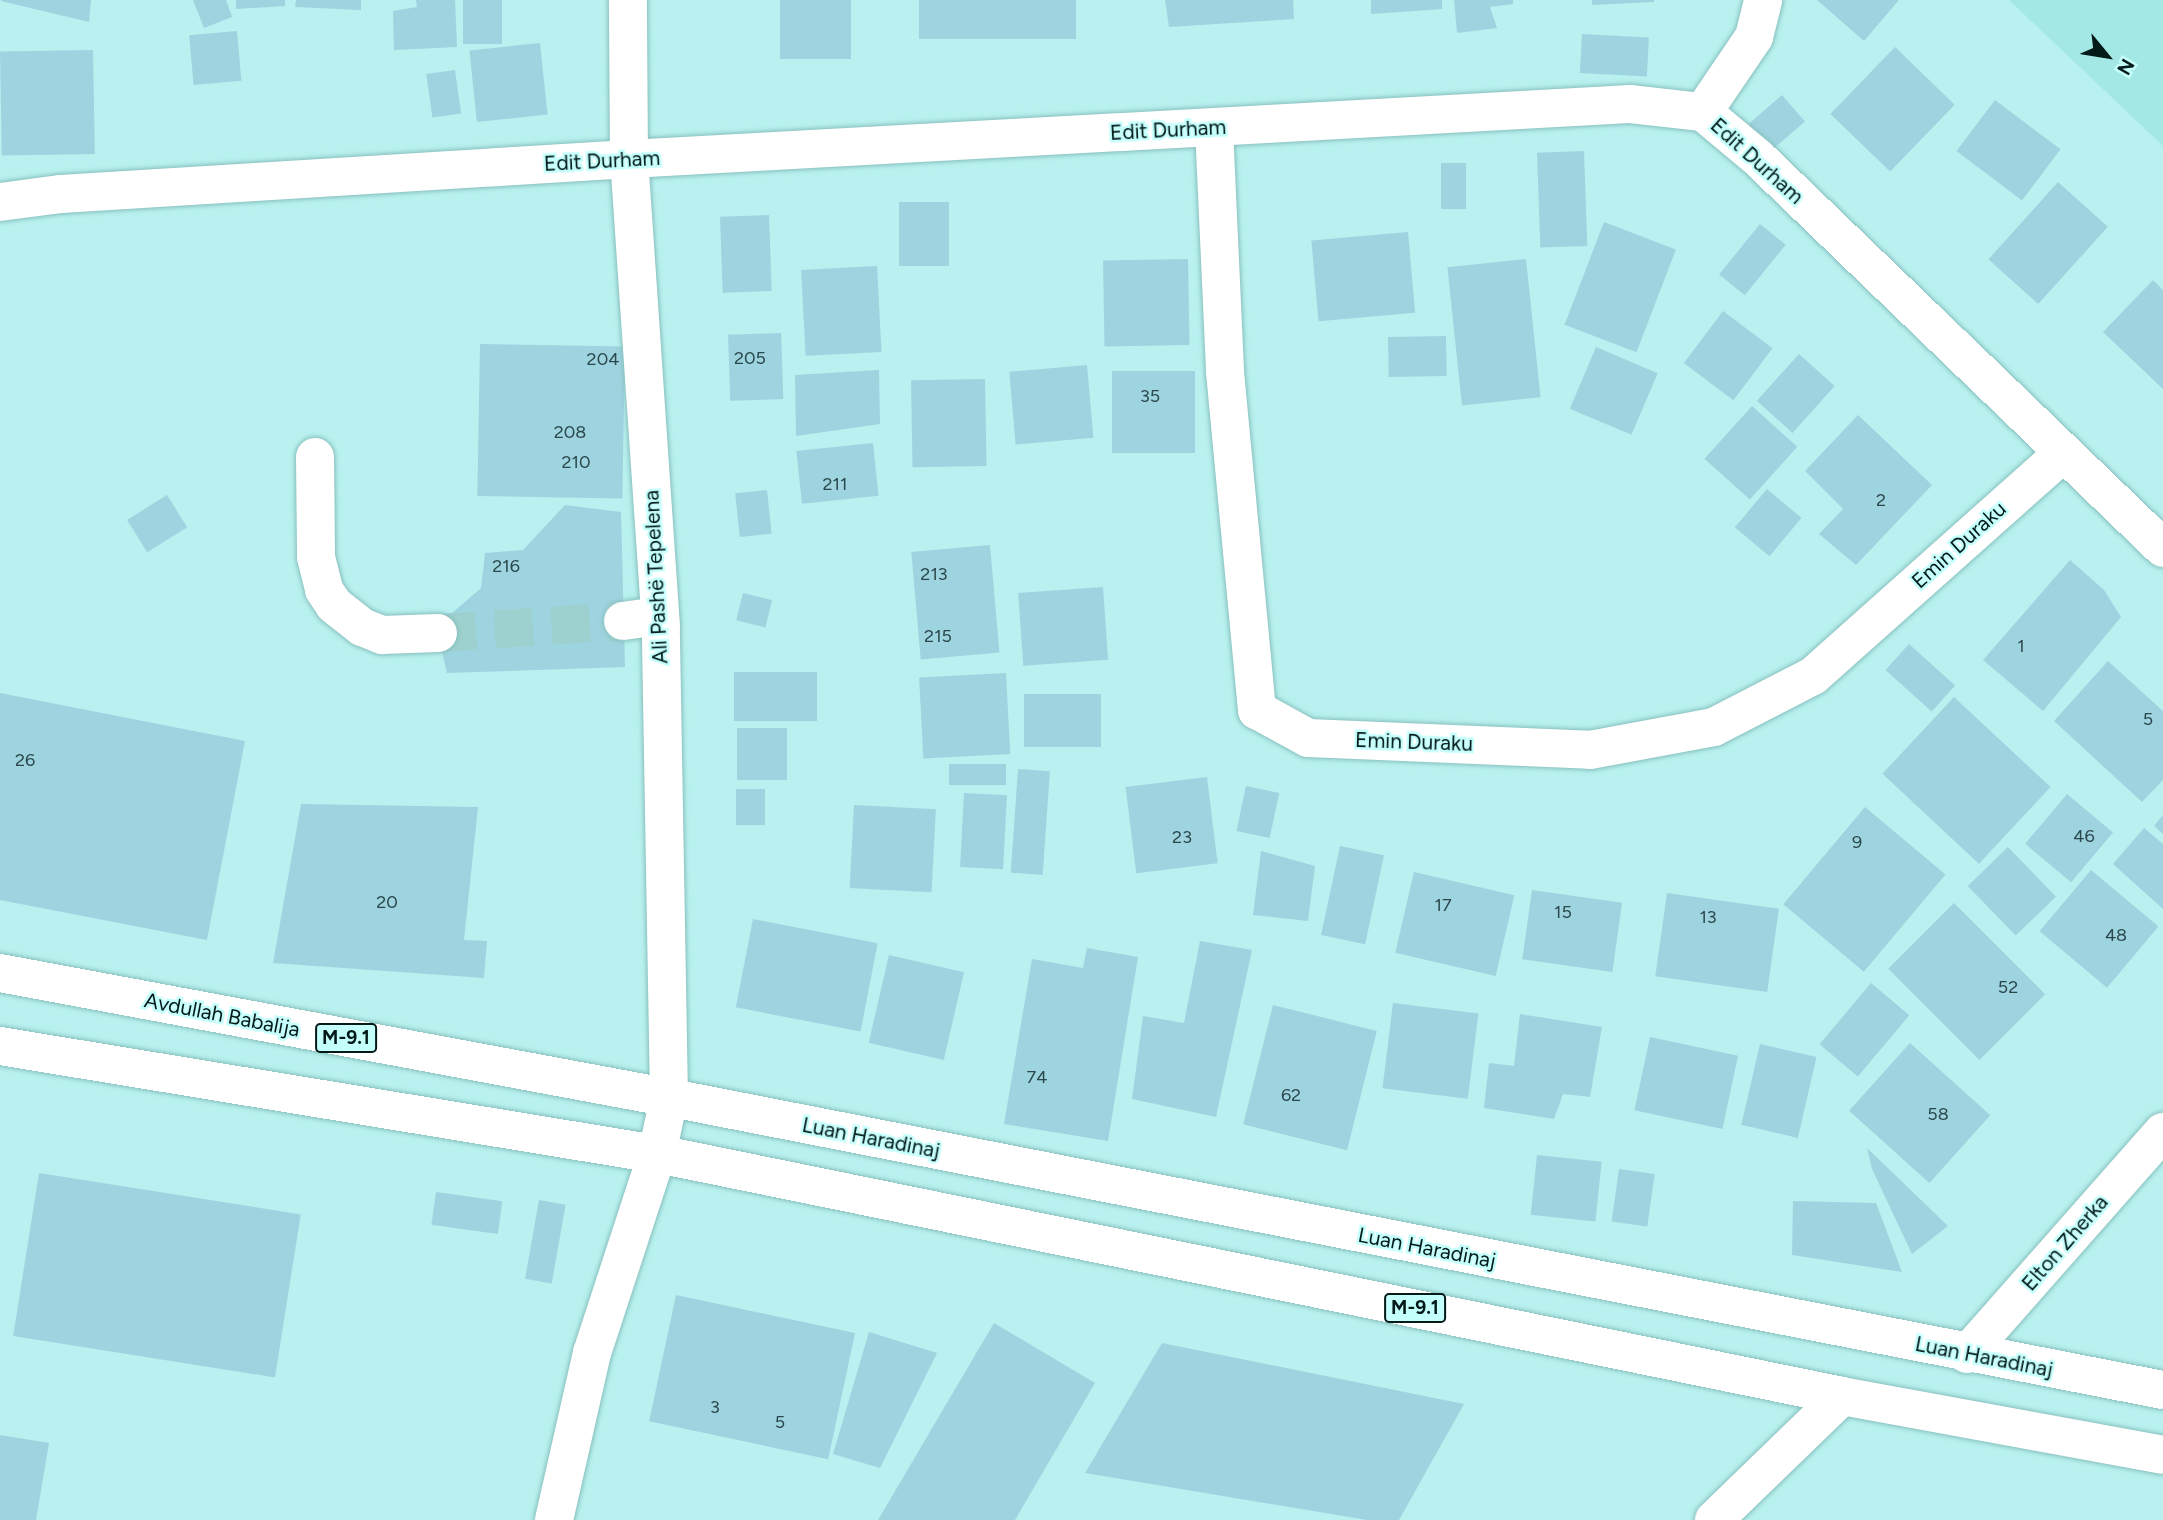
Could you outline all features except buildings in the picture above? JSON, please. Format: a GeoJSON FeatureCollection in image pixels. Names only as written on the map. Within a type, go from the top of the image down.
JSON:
{"type":"FeatureCollection","features":[{"type":"Feature","properties":{"kind":"street","name":"Ali Pashë Tepelena"},"geometry":{"type":"LineString","coordinates":[[628,0],[629,159],[642,619],[680,1100],[662,1155]]}},
{"type":"Feature","properties":{"kind":"street"},"geometry":{"type":"LineString","coordinates":[[1703,112],[1754,37],[1763,0]]}},
{"type":"Feature","properties":{"kind":"street","name":"Edit Durham"},"geometry":{"type":"LineString","coordinates":[[0,202],[61,194],[629,159],[1630,104],[1703,112],[1758,159],[2163,548]]}},
{"type":"Feature","properties":{"kind":"street","name":"Emin Duraku"},"geometry":{"type":"LineString","coordinates":[[1214,128],[1225,372],[1257,710],[1308,738],[1590,750],[1714,727],[1813,676],[2063,453]]}},
{"type":"Feature","properties":{"kind":"street"},"geometry":{"type":"LineString","coordinates":[[315,457],[316,556],[324,590],[334,605],[362,627],[382,635],[438,633]]}},
{"type":"Feature","properties":{"kind":"street","name":"Avdullah Babalija"},"geometry":{"type":"LineString","coordinates":[[0,973],[680,1100]]}},
{"type":"Feature","properties":{"kind":"street","name":"M-9.1"},"geometry":{"type":"LineString","coordinates":[[0,1046],[662,1155],[1842,1396],[2163,1455]]}},
{"type":"Feature","properties":{"kind":"street","name":"Luan Haradinaj"},"geometry":{"type":"LineString","coordinates":[[680,1100],[1967,1354],[2163,1390]]}},
{"type":"Feature","properties":{"kind":"street","name":"Elton Zherka"},"geometry":{"type":"LineString","coordinates":[[1967,1354],[2163,1132]]}},
{"type":"Feature","properties":{"kind":"street"},"geometry":{"type":"LineString","coordinates":[[554,1520],[592,1353],[662,1155]]}},
{"type":"Feature","properties":{"kind":"street"},"geometry":{"type":"LineString","coordinates":[[1714,1520],[1842,1396]]}},
{"type":"Feature","properties":{"kind":"shaded area"},"geometry":{"type":"Polygon","coordinates":[[[2009,0],[2163,0],[2163,146],[2009,0]]]}},
{"type":"Feature","properties":{"kind":"tunnel"},"geometry":{"type":"LineString","coordinates":[[438,633],[623,621]]}}]}
